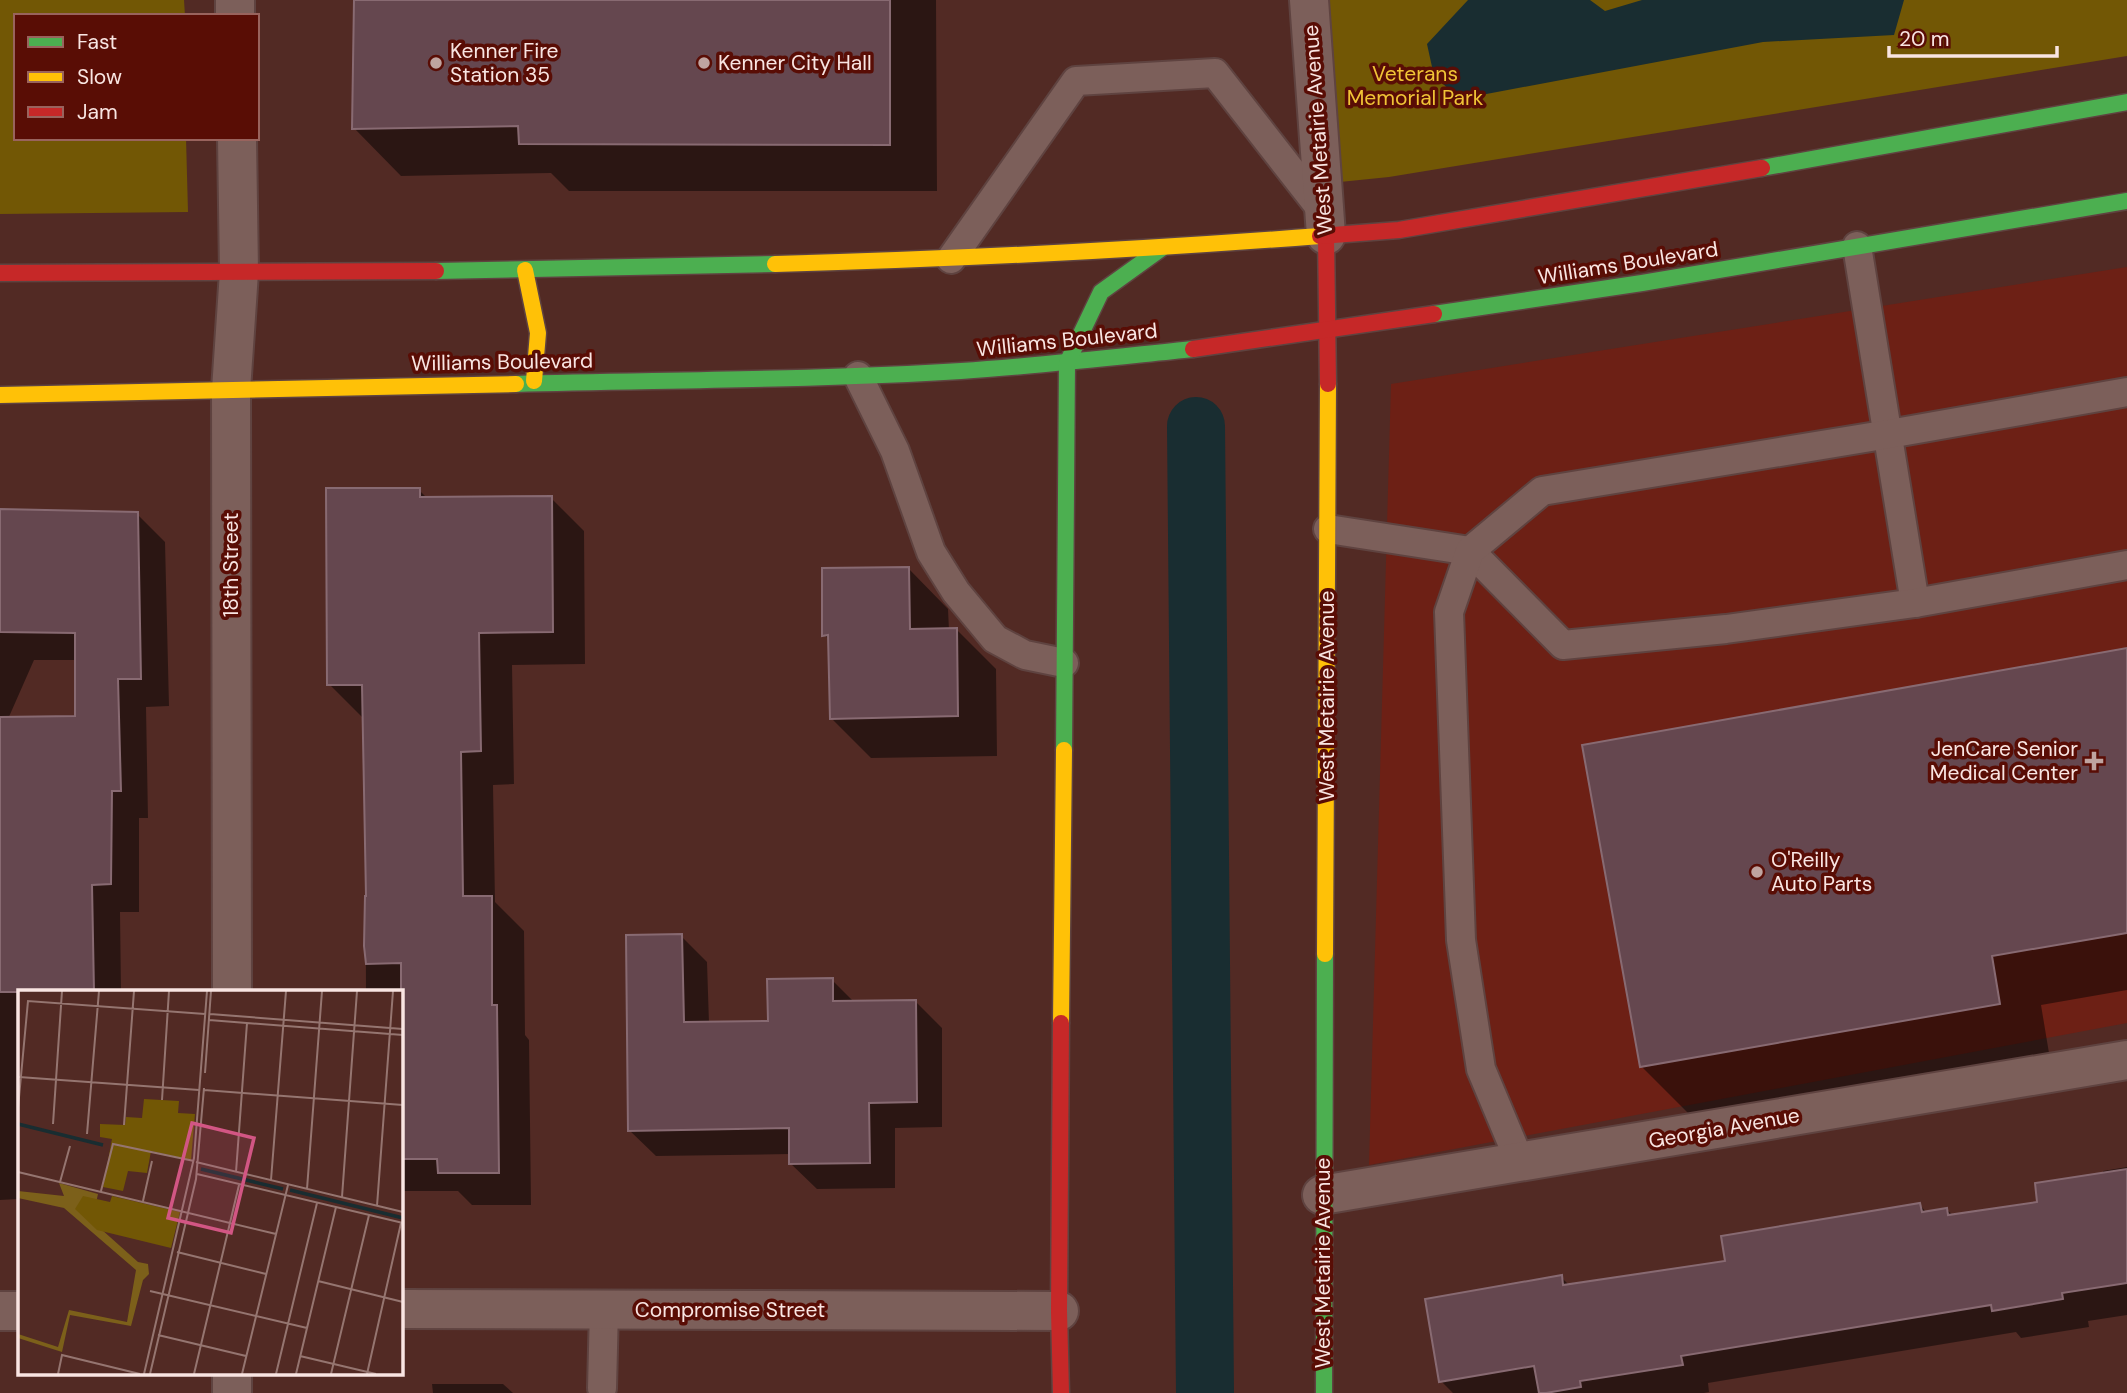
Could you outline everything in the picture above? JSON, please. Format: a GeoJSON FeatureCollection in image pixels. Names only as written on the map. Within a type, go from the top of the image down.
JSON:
{"type":"FeatureCollection","features":[{"type":"Feature","properties":{"kind":"main road"},"geometry":{"type":"LineString","coordinates":[[0,274],[525,270],[951,259],[1162,248],[1326,224],[1399,230],[2127,102]]}},
{"type":"Feature","properties":{"kind":"main road","name":"Williams Boulevard"},"geometry":{"type":"LineString","coordinates":[[0,395],[534,381],[858,376],[1067,363],[1243,343],[1642,283],[2127,201]]}},
{"type":"Feature","properties":{"kind":"main road","name":"West Metairie Avenue"},"geometry":{"type":"LineString","coordinates":[[1324,1393],[1322,1195],[1328,529],[1326,224]]}},
{"type":"Feature","properties":{"kind":"main road"},"geometry":{"type":"LineString","coordinates":[[1061,1393],[1059,1311],[1067,363],[1101,292],[1162,248]]}},
{"type":"Feature","properties":{"kind":"main road"},"geometry":{"type":"LineString","coordinates":[[525,270],[538,333],[534,381]]}},
{"type":"Feature","properties":{"kind":"street","name":"West Metairie Avenue"},"geometry":{"type":"LineString","coordinates":[[1310,0],[1326,224]]}},
{"type":"Feature","properties":{"kind":"street","name":"18th Street"},"geometry":{"type":"LineString","coordinates":[[232,990],[231,390],[239,272],[237,140]]}},
{"type":"Feature","properties":{"kind":"street","name":"Georgia Avenue"},"geometry":{"type":"LineString","coordinates":[[1322,1195],[2127,1060]]}},
{"type":"Feature","properties":{"kind":"street","name":"Compromise Street"},"geometry":{"type":"LineString","coordinates":[[402,1309],[1059,1311]]}},
{"type":"Feature","properties":{"kind":"street"},"geometry":{"type":"LineString","coordinates":[[0,1311],[18,1311]]}},
{"type":"Feature","properties":{"kind":"lane"},"geometry":{"type":"LineString","coordinates":[[951,259],[1076,81],[1215,74],[1326,224]]}},
{"type":"Feature","properties":{"kind":"lane"},"geometry":{"type":"LineString","coordinates":[[1857,246],[1915,603]]}},
{"type":"Feature","properties":{"kind":"lane"},"geometry":{"type":"LineString","coordinates":[[858,376],[895,451],[931,552],[956,592],[995,639],[1025,655],[1064,663]]}},
{"type":"Feature","properties":{"kind":"lane"},"geometry":{"type":"LineString","coordinates":[[1520,1162],[1480,1069],[1461,940],[1449,612],[1470,551],[1542,491],[2127,392]]}},
{"type":"Feature","properties":{"kind":"lane"},"geometry":{"type":"LineString","coordinates":[[1328,529],[1470,551],[1563,645],[1726,629],[1915,603],[2127,565]]}},
{"type":"Feature","properties":{"kind":"lane"},"geometry":{"type":"LineString","coordinates":[[602,1388],[604,1309]]}},
{"type":"Feature","properties":{"kind":"shaded area"},"geometry":{"type":"Polygon","coordinates":[[[2127,267],[2127,1023],[1369,1165],[1391,384],[2127,267]]]}},
{"type":"Feature","properties":{"kind":"green space"},"geometry":{"type":"Polygon","coordinates":[[[0,0],[184,0],[185,14],[14,14],[14,140],[186,140],[188,212],[0,214],[0,0]]]}},
{"type":"Feature","properties":{"kind":"green space","name":"Veterans Memorial Park"},"geometry":{"type":"Polygon","coordinates":[[[1329,0],[2127,0],[2127,56],[1389,177],[1330,183],[1329,0]]]}},
{"type":"Feature","properties":{"kind":"water"},"geometry":{"type":"Polygon","coordinates":[[[1468,0],[1590,0],[1605,11],[1642,0],[1904,0],[1894,35],[1763,42],[1460,99],[1434,76],[1427,44],[1468,0]]]}},
{"type":"Feature","properties":{"kind":"building","name":"Kenner City Hall"},"geometry":{"type":"Polygon","coordinates":[[[354,0],[890,0],[890,145],[519,144],[518,126],[352,129],[354,0]]]}},
{"type":"Feature","properties":{"kind":"building"},"geometry":{"type":"Polygon","coordinates":[[[326,488],[420,488],[420,497],[552,496],[553,632],[479,633],[481,751],[461,752],[463,896],[492,896],[492,1005],[497,1005],[499,1173],[438,1173],[437,1159],[402,1159],[401,963],[366,964],[364,946],[366,896],[362,685],[327,685],[326,488]]]}},
{"type":"Feature","properties":{"kind":"building"},"geometry":{"type":"Polygon","coordinates":[[[0,509],[138,512],[141,679],[118,679],[121,791],[112,791],[111,884],[92,885],[94,990],[0,992],[0,717],[75,716],[75,633],[0,632],[0,509]]]}},
{"type":"Feature","properties":{"kind":"building"},"geometry":{"type":"Polygon","coordinates":[[[909,567],[910,629],[957,628],[958,716],[830,719],[828,635],[822,636],[822,568],[909,567]]]}},
{"type":"Feature","properties":{"kind":"building"},"geometry":{"type":"Polygon","coordinates":[[[2127,648],[2127,933],[1992,956],[2000,1004],[1640,1067],[1582,745],[2127,648]]]}},
{"type":"Feature","properties":{"kind":"building"},"geometry":{"type":"Polygon","coordinates":[[[682,934],[684,1022],[768,1021],[767,979],[833,978],[833,1001],[916,1000],[917,1102],[869,1103],[870,1163],[789,1164],[789,1128],[628,1131],[626,935],[682,934]]]}},
{"type":"Feature","properties":{"kind":"building"},"geometry":{"type":"Polygon","coordinates":[[[2127,1169],[2127,1283],[2062,1293],[2063,1299],[1992,1311],[1991,1305],[1681,1356],[1683,1365],[1580,1381],[1581,1387],[1546,1393],[1539,1393],[1534,1366],[1439,1382],[1425,1299],[1562,1275],[1563,1285],[1725,1261],[1721,1236],[1920,1203],[1922,1212],[1947,1208],[1948,1215],[2037,1202],[2035,1183],[2127,1169]]]}},
{"type":"Feature","properties":{"kind":"waterway"},"geometry":{"type":"LineString","coordinates":[[1196,426],[1205,1393]]}},
{"type":"Feature","properties":{"kind":"traffic: fast"},"geometry":{"type":"LineString","coordinates":[[1762,168],[2127,102]]}},
{"type":"Feature","properties":{"kind":"traffic: fast"},"geometry":{"type":"LineString","coordinates":[[1434,314],[1642,283],[2127,201]]}},
{"type":"Feature","properties":{"kind":"traffic: fast"},"geometry":{"type":"LineString","coordinates":[[1064,750],[1067,363],[1101,292],[1162,248]]}},
{"type":"Feature","properties":{"kind":"traffic: fast"},"geometry":{"type":"LineString","coordinates":[[436,271],[775,264]]}},
{"type":"Feature","properties":{"kind":"traffic: fast"},"geometry":{"type":"LineString","coordinates":[[516,384],[905,374],[1019,367],[1193,349]]}},
{"type":"Feature","properties":{"kind":"traffic: fast"},"geometry":{"type":"LineString","coordinates":[[1324,1393],[1325,954]]}},
{"type":"Feature","properties":{"kind":"traffic: slow"},"geometry":{"type":"LineString","coordinates":[[775,264],[1048,253],[1320,236]]}},
{"type":"Feature","properties":{"kind":"traffic: slow"},"geometry":{"type":"LineString","coordinates":[[525,270],[538,333],[534,381]]}},
{"type":"Feature","properties":{"kind":"traffic: slow"},"geometry":{"type":"LineString","coordinates":[[0,395],[516,384]]}},
{"type":"Feature","properties":{"kind":"traffic: slow"},"geometry":{"type":"LineString","coordinates":[[1325,954],[1328,384]]}},
{"type":"Feature","properties":{"kind":"traffic: slow"},"geometry":{"type":"LineString","coordinates":[[1061,1023],[1064,750]]}},
{"type":"Feature","properties":{"kind":"traffic: jam"},"geometry":{"type":"LineString","coordinates":[[1320,236],[1399,230],[1762,168]]}},
{"type":"Feature","properties":{"kind":"traffic: jam"},"geometry":{"type":"LineString","coordinates":[[1326,235],[1328,384]]}},
{"type":"Feature","properties":{"kind":"traffic: jam"},"geometry":{"type":"LineString","coordinates":[[0,273],[436,271]]}},
{"type":"Feature","properties":{"kind":"traffic: jam"},"geometry":{"type":"LineString","coordinates":[[1193,349],[1434,314]]}},
{"type":"Feature","properties":{"kind":"traffic: jam"},"geometry":{"type":"LineString","coordinates":[[1061,1023],[1061,1393]]}},
{"type":"Feature","properties":{"kind":"place","name":"Kenner Fire Station 35"},"geometry":{"type":"Point","coordinates":[436,63]}},
{"type":"Feature","properties":{"kind":"place","name":"Kenner City Hall"},"geometry":{"type":"Point","coordinates":[704,63]}},
{"type":"Feature","properties":{"kind":"place","name":"JenCare Senior Medical Center"},"geometry":{"type":"Point","coordinates":[2094,761]}},
{"type":"Feature","properties":{"kind":"place","name":"O'Reilly Auto Parts"},"geometry":{"type":"Point","coordinates":[1757,872]}}]}
